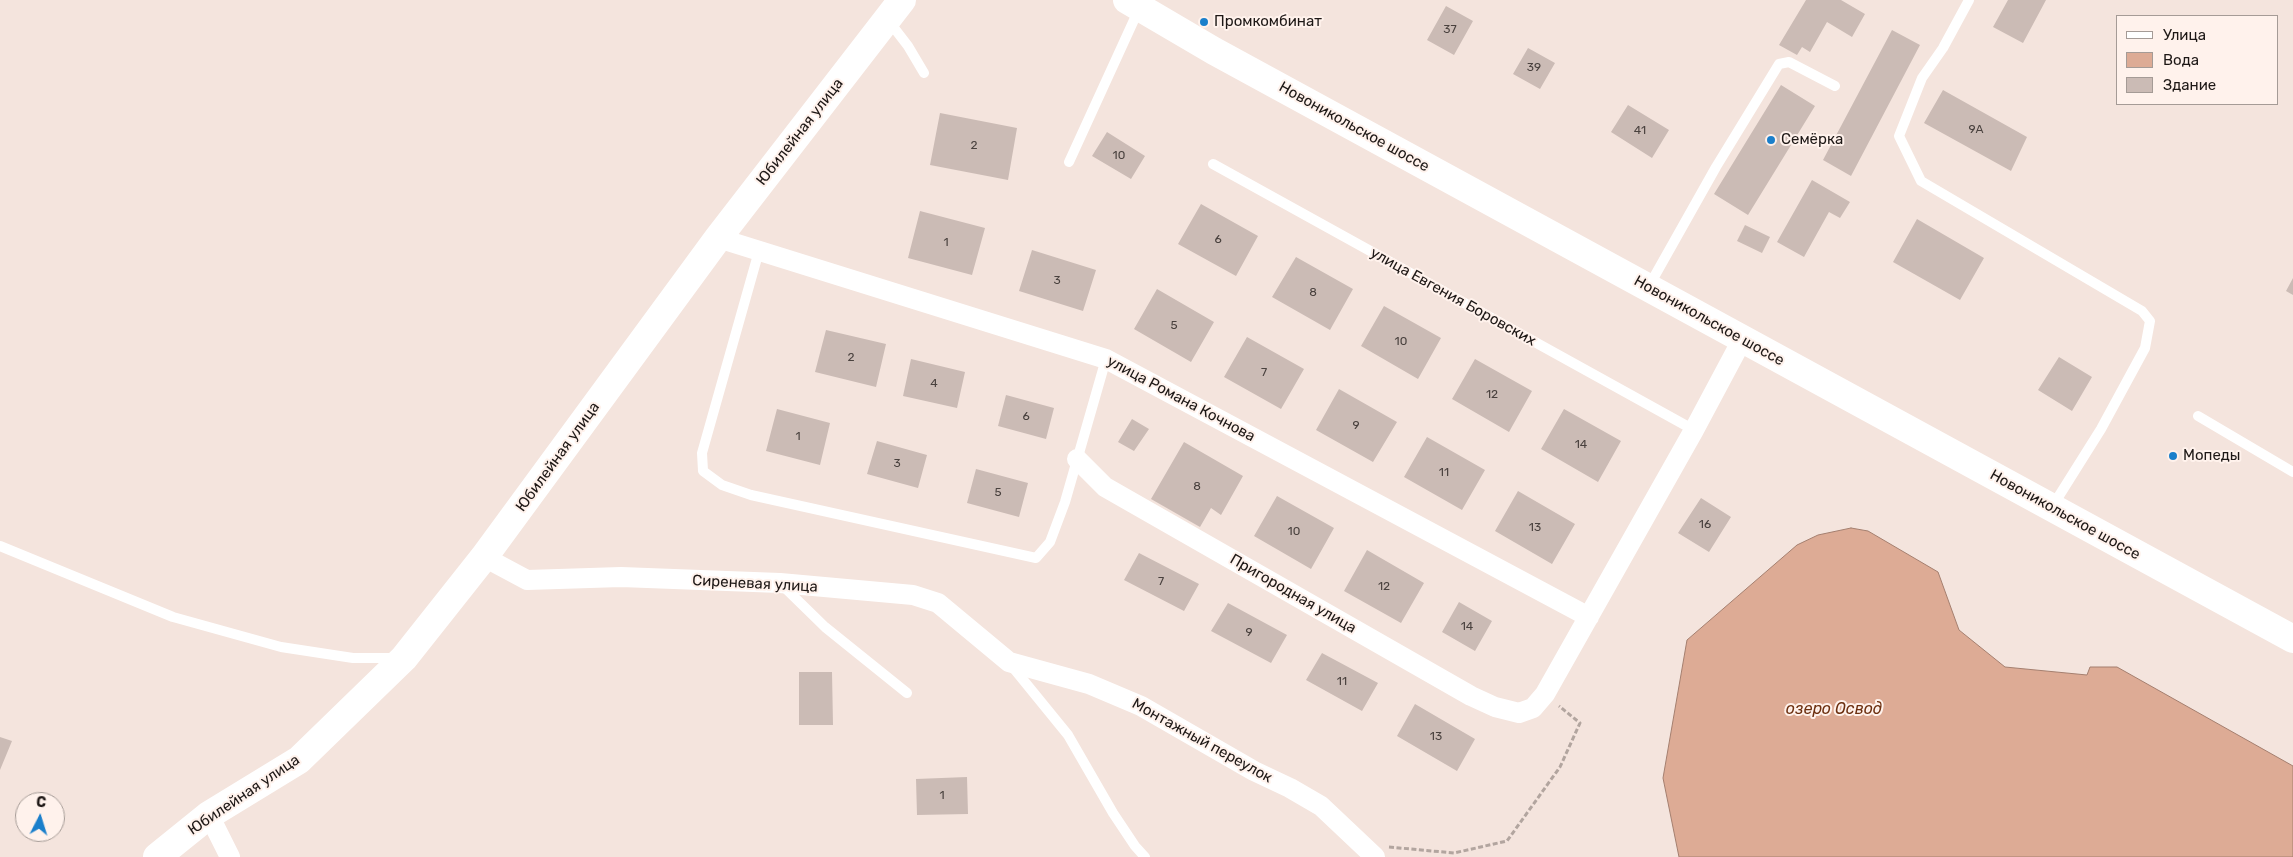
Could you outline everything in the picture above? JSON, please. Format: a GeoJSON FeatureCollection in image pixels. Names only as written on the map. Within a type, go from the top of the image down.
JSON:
{"type":"FeatureCollection","features":[{"type":"Feature","properties":{"kind":"main road","name":"Новоникольское шоссе"},"geometry":{"type":"LineString","coordinates":[[1133,4],[1742,340],[2293,639]]}},
{"type":"Feature","properties":{"kind":"main road","name":"Юбилейная улица"},"geometry":{"type":"LineString","coordinates":[[157,857],[209,815],[300,760],[404,658],[484,557],[718,238],[895,10]]}},
{"type":"Feature","properties":{"kind":"street","name":"улица Романа Кочнова"},"geometry":{"type":"LineString","coordinates":[[718,238],[1106,359],[1589,617]]}},
{"type":"Feature","properties":{"kind":"street"},"geometry":{"type":"LineString","coordinates":[[1545,694],[1694,430],[1742,340]]}},
{"type":"Feature","properties":{"kind":"street","name":"Пригородная улица"},"geometry":{"type":"LineString","coordinates":[[1077,459],[1105,487],[1471,696],[1495,707],[1519,713],[1533,708],[1545,694]]}},
{"type":"Feature","properties":{"kind":"street","name":"Сиреневая улица"},"geometry":{"type":"LineString","coordinates":[[484,557],[526,580],[620,577],[780,584],[913,595],[938,603],[1009,662]]}},
{"type":"Feature","properties":{"kind":"street","name":"Монтажный переулок"},"geometry":{"type":"LineString","coordinates":[[1009,662],[1089,684],[1141,706],[1254,771],[1290,788],[1321,806],[1369,851]]}},
{"type":"Feature","properties":{"kind":"street"},"geometry":{"type":"LineString","coordinates":[[209,815],[230,857]]}},
{"type":"Feature","properties":{"kind":"lane"},"geometry":{"type":"LineString","coordinates":[[1969,0],[1943,48],[1922,78],[1899,136],[1921,181],[2142,311],[2150,321],[2145,348],[2101,429],[2051,508]]}},
{"type":"Feature","properties":{"kind":"lane"},"geometry":{"type":"LineString","coordinates":[[1069,162],[1133,4]]}},
{"type":"Feature","properties":{"kind":"lane"},"geometry":{"type":"LineString","coordinates":[[895,10],[908,46],[924,73]]}},
{"type":"Feature","properties":{"kind":"lane"},"geometry":{"type":"LineString","coordinates":[[1649,287],[1716,167],[1779,64],[1789,62],[1836,86]]}},
{"type":"Feature","properties":{"kind":"lane","name":"улица Евгения Боровских"},"geometry":{"type":"LineString","coordinates":[[1213,164],[1694,430]]}},
{"type":"Feature","properties":{"kind":"lane"},"geometry":{"type":"LineString","coordinates":[[759,250],[702,453],[703,471],[722,486],[751,495],[1036,558],[1050,542],[1077,459],[1106,359]]}},
{"type":"Feature","properties":{"kind":"lane"},"geometry":{"type":"LineString","coordinates":[[2198,416],[2293,472]]}},
{"type":"Feature","properties":{"kind":"lane"},"geometry":{"type":"LineString","coordinates":[[0,546],[173,617],[281,647],[353,658],[404,658]]}},
{"type":"Feature","properties":{"kind":"lane"},"geometry":{"type":"LineString","coordinates":[[780,584],[825,627],[907,693]]}},
{"type":"Feature","properties":{"kind":"lane"},"geometry":{"type":"LineString","coordinates":[[1009,662],[1068,735],[1113,813],[1135,846],[1145,857]]}},
{"type":"Feature","properties":{"kind":"path"},"geometry":{"type":"LineString","coordinates":[[1369,851],[1454,853],[1507,841],[1560,767],[1580,723],[1545,694]]}},
{"type":"Feature","properties":{"kind":"water","name":"озеро Освод"},"geometry":{"type":"Polygon","coordinates":[[[1851,528],[1868,531],[1938,572],[1959,630],[2005,667],[2087,675],[2090,667],[2117,667],[2293,766],[2293,857],[1679,857],[1663,778],[1687,640],[1797,545],[1818,535],[1851,528]]]}},
{"type":"Feature","properties":{"kind":"building"},"geometry":{"type":"Polygon","coordinates":[[[1806,0],[1841,0],[1865,14],[1852,37],[1827,22],[1810,52],[1802,47],[1797,55],[1779,45],[1806,0]]]}},
{"type":"Feature","properties":{"kind":"building"},"geometry":{"type":"Polygon","coordinates":[[[2008,0],[2046,0],[2023,43],[1993,27],[2008,0]]]}},
{"type":"Feature","properties":{"kind":"building"},"geometry":{"type":"Polygon","coordinates":[[[1446,6],[1473,21],[1454,55],[1427,40],[1446,6]]]}},
{"type":"Feature","properties":{"kind":"building"},"geometry":{"type":"Polygon","coordinates":[[[1892,30],[1920,45],[1851,176],[1823,160],[1892,30]]]}},
{"type":"Feature","properties":{"kind":"building"},"geometry":{"type":"Polygon","coordinates":[[[1528,48],[1555,63],[1540,89],[1513,74],[1528,48]]]}},
{"type":"Feature","properties":{"kind":"building","name":"Семёрка"},"geometry":{"type":"Polygon","coordinates":[[[1781,85],[1815,106],[1748,215],[1714,194],[1781,85]]]}},
{"type":"Feature","properties":{"kind":"building"},"geometry":{"type":"Polygon","coordinates":[[[1943,90],[2027,137],[2011,171],[1924,123],[1943,90]]]}},
{"type":"Feature","properties":{"kind":"building"},"geometry":{"type":"Polygon","coordinates":[[[1628,105],[1669,130],[1652,158],[1611,132],[1628,105]]]}},
{"type":"Feature","properties":{"kind":"building"},"geometry":{"type":"Polygon","coordinates":[[[940,113],[1017,128],[1008,180],[930,165],[940,113]]]}},
{"type":"Feature","properties":{"kind":"building"},"geometry":{"type":"Polygon","coordinates":[[[1107,132],[1145,156],[1131,179],[1092,156],[1107,132]]]}},
{"type":"Feature","properties":{"kind":"building"},"geometry":{"type":"Polygon","coordinates":[[[1812,180],[1850,202],[1840,218],[1829,212],[1804,257],[1777,242],[1812,180]]]}},
{"type":"Feature","properties":{"kind":"building"},"geometry":{"type":"Polygon","coordinates":[[[1201,204],[1258,236],[1236,276],[1178,244],[1201,204]]]}},
{"type":"Feature","properties":{"kind":"building"},"geometry":{"type":"Polygon","coordinates":[[[920,211],[985,228],[972,275],[908,258],[920,211]]]}},
{"type":"Feature","properties":{"kind":"building"},"geometry":{"type":"Polygon","coordinates":[[[1917,219],[1984,258],[1960,300],[1893,262],[1917,219]]]}},
{"type":"Feature","properties":{"kind":"building"},"geometry":{"type":"Polygon","coordinates":[[[1745,225],[1770,237],[1762,253],[1737,241],[1745,225]]]}},
{"type":"Feature","properties":{"kind":"building"},"geometry":{"type":"Polygon","coordinates":[[[1032,250],[1096,270],[1083,311],[1019,291],[1032,250]]]}},
{"type":"Feature","properties":{"kind":"building"},"geometry":{"type":"Polygon","coordinates":[[[1296,257],[1353,289],[1330,330],[1272,297],[1296,257]]]}},
{"type":"Feature","properties":{"kind":"building"},"geometry":{"type":"Polygon","coordinates":[[[2293,278],[2293,295],[2286,291],[2293,278]]]}},
{"type":"Feature","properties":{"kind":"building"},"geometry":{"type":"Polygon","coordinates":[[[1157,289],[1214,322],[1191,362],[1134,329],[1157,289]]]}},
{"type":"Feature","properties":{"kind":"building"},"geometry":{"type":"Polygon","coordinates":[[[1384,306],[1441,338],[1418,379],[1361,346],[1384,306]]]}},
{"type":"Feature","properties":{"kind":"building"},"geometry":{"type":"Polygon","coordinates":[[[826,330],[886,344],[876,387],[815,372],[826,330]]]}},
{"type":"Feature","properties":{"kind":"building"},"geometry":{"type":"Polygon","coordinates":[[[1247,337],[1304,369],[1281,409],[1224,377],[1247,337]]]}},
{"type":"Feature","properties":{"kind":"building"},"geometry":{"type":"Polygon","coordinates":[[[2059,357],[2092,377],[2072,411],[2038,390],[2059,357]]]}},
{"type":"Feature","properties":{"kind":"building"},"geometry":{"type":"Polygon","coordinates":[[[911,359],[965,372],[957,408],[903,396],[911,359]]]}},
{"type":"Feature","properties":{"kind":"building"},"geometry":{"type":"Polygon","coordinates":[[[1475,359],[1532,391],[1509,432],[1452,399],[1475,359]]]}},
{"type":"Feature","properties":{"kind":"building"},"geometry":{"type":"Polygon","coordinates":[[[1339,389],[1397,422],[1373,462],[1316,430],[1339,389]]]}},
{"type":"Feature","properties":{"kind":"building"},"geometry":{"type":"Polygon","coordinates":[[[1006,395],[1054,408],[1046,439],[998,426],[1006,395]]]}},
{"type":"Feature","properties":{"kind":"building"},"geometry":{"type":"Polygon","coordinates":[[[777,409],[830,423],[820,465],[766,451],[777,409]]]}},
{"type":"Feature","properties":{"kind":"building"},"geometry":{"type":"Polygon","coordinates":[[[1564,409],[1621,441],[1598,482],[1541,449],[1564,409]]]}},
{"type":"Feature","properties":{"kind":"building"},"geometry":{"type":"Polygon","coordinates":[[[1132,419],[1149,429],[1134,451],[1118,442],[1132,419]]]}},
{"type":"Feature","properties":{"kind":"building"},"geometry":{"type":"Polygon","coordinates":[[[1427,437],[1485,470],[1462,510],[1404,477],[1427,437]]]}},
{"type":"Feature","properties":{"kind":"building"},"geometry":{"type":"Polygon","coordinates":[[[877,441],[927,455],[918,488],[867,474],[877,441]]]}},
{"type":"Feature","properties":{"kind":"building"},"geometry":{"type":"Polygon","coordinates":[[[1184,442],[1243,476],[1221,515],[1211,508],[1200,527],[1151,499],[1184,442]]]}},
{"type":"Feature","properties":{"kind":"building"},"geometry":{"type":"Polygon","coordinates":[[[976,469],[1028,483],[1019,517],[967,503],[976,469]]]}},
{"type":"Feature","properties":{"kind":"building"},"geometry":{"type":"Polygon","coordinates":[[[1518,491],[1575,524],[1552,564],[1495,531],[1518,491]]]}},
{"type":"Feature","properties":{"kind":"building"},"geometry":{"type":"Polygon","coordinates":[[[1277,496],[1334,528],[1311,569],[1254,536],[1277,496]]]}},
{"type":"Feature","properties":{"kind":"building"},"geometry":{"type":"Polygon","coordinates":[[[1701,498],[1731,517],[1709,552],[1678,533],[1701,498]]]}},
{"type":"Feature","properties":{"kind":"building"},"geometry":{"type":"Polygon","coordinates":[[[1367,550],[1424,583],[1401,623],[1344,591],[1367,550]]]}},
{"type":"Feature","properties":{"kind":"building"},"geometry":{"type":"Polygon","coordinates":[[[1139,553],[1199,584],[1184,611],[1124,580],[1139,553]]]}},
{"type":"Feature","properties":{"kind":"building"},"geometry":{"type":"Polygon","coordinates":[[[1459,602],[1492,621],[1475,651],[1442,632],[1459,602]]]}},
{"type":"Feature","properties":{"kind":"building"},"geometry":{"type":"Polygon","coordinates":[[[1228,603],[1287,635],[1271,663],[1211,631],[1228,603]]]}},
{"type":"Feature","properties":{"kind":"building"},"geometry":{"type":"Polygon","coordinates":[[[1322,653],[1378,683],[1362,711],[1306,680],[1322,653]]]}},
{"type":"Feature","properties":{"kind":"building"},"geometry":{"type":"Polygon","coordinates":[[[799,672],[832,672],[833,725],[799,725],[799,672]]]}},
{"type":"Feature","properties":{"kind":"building"},"geometry":{"type":"Polygon","coordinates":[[[1415,704],[1475,739],[1457,771],[1397,736],[1415,704]]]}},
{"type":"Feature","properties":{"kind":"building"},"geometry":{"type":"Polygon","coordinates":[[[0,737],[12,741],[0,770],[0,737]]]}},
{"type":"Feature","properties":{"kind":"building"},"geometry":{"type":"Polygon","coordinates":[[[967,777],[968,814],[917,815],[916,779],[967,777]]]}},
{"type":"Feature","properties":{"kind":"place","name":"Промкомбинат"},"geometry":{"type":"Point","coordinates":[1204,22]}},
{"type":"Feature","properties":{"kind":"place","name":"Семёрка"},"geometry":{"type":"Point","coordinates":[1771,140]}},
{"type":"Feature","properties":{"kind":"place","name":"Мопеды"},"geometry":{"type":"Point","coordinates":[2173,456]}}]}
